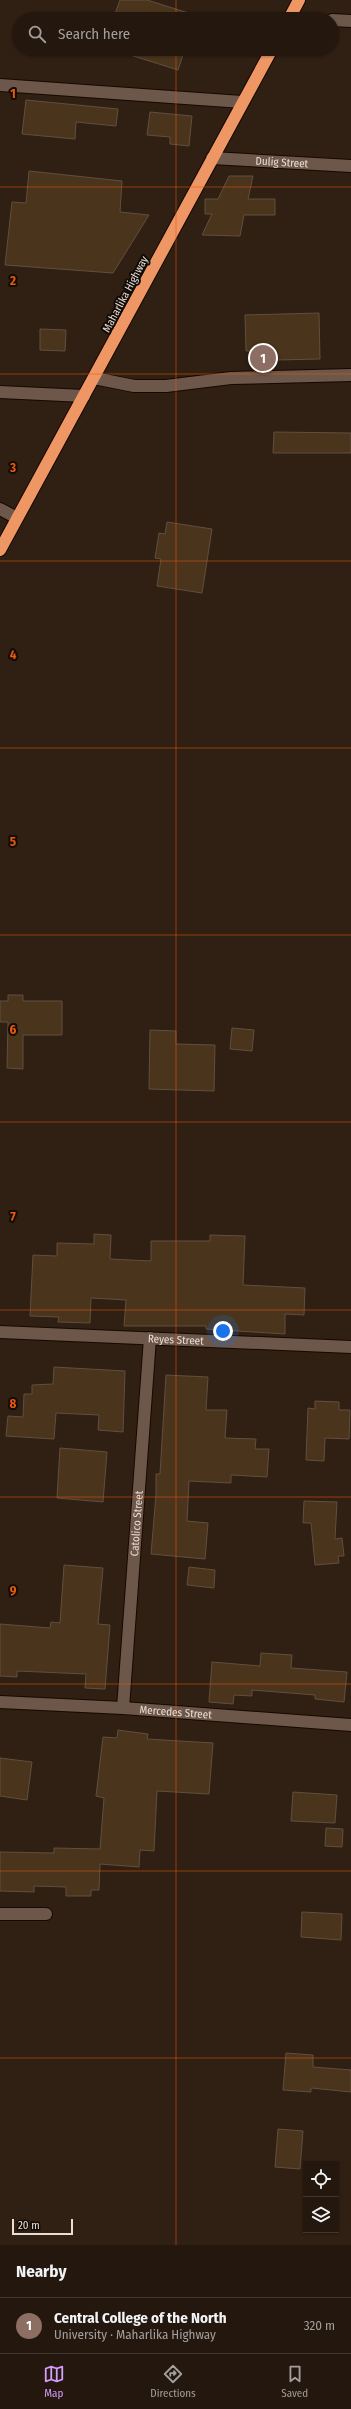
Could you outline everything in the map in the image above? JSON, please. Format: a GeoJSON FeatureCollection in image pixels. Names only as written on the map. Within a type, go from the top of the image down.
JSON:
{"type":"FeatureCollection","features":[{"type":"Feature","properties":{"kind":"highway"},"geometry":{"type":"LineString","coordinates":[[293,12],[299,0]]}},
{"type":"Feature","properties":{"kind":"highway","name":"Maharlika Highway"},"geometry":{"type":"LineString","coordinates":[[0,550],[268,56]]}},
{"type":"Feature","properties":{"kind":"street"},"geometry":{"type":"LineString","coordinates":[[339,20],[351,21]]}},
{"type":"Feature","properties":{"kind":"street"},"geometry":{"type":"LineString","coordinates":[[0,84],[242,102]]}},
{"type":"Feature","properties":{"kind":"street","name":"Dulig Street"},"geometry":{"type":"LineString","coordinates":[[212,158],[351,166]]}},
{"type":"Feature","properties":{"kind":"street"},"geometry":{"type":"LineString","coordinates":[[94,378],[134,386],[166,386],[231,378],[351,375]]}},
{"type":"Feature","properties":{"kind":"street"},"geometry":{"type":"LineString","coordinates":[[0,392],[84,396]]}},
{"type":"Feature","properties":{"kind":"street"},"geometry":{"type":"LineString","coordinates":[[0,508],[17,518]]}},
{"type":"Feature","properties":{"kind":"street","name":"Reyes Street"},"geometry":{"type":"LineString","coordinates":[[0,1332],[351,1347]]}},
{"type":"Feature","properties":{"kind":"street","name":"Catolico Street"},"geometry":{"type":"LineString","coordinates":[[122,1708],[150,1338]]}},
{"type":"Feature","properties":{"kind":"street","name":"Mercedes Street"},"geometry":{"type":"LineString","coordinates":[[0,1702],[122,1708],[351,1725]]}},
{"type":"Feature","properties":{"kind":"street"},"geometry":{"type":"LineString","coordinates":[[0,1914],[46,1914]]}},
{"type":"Feature","properties":{"kind":"building"},"geometry":{"type":"Polygon","coordinates":[[[120,0],[147,0],[185,12],[116,12],[120,0]]]}},
{"type":"Feature","properties":{"kind":"building"},"geometry":{"type":"Polygon","coordinates":[[[133,56],[183,56],[178,70],[133,56]]]}},
{"type":"Feature","properties":{"kind":"building"},"geometry":{"type":"Polygon","coordinates":[[[26,100],[118,109],[116,126],[76,122],[75,139],[22,134],[26,100]]]}},
{"type":"Feature","properties":{"kind":"building"},"geometry":{"type":"Polygon","coordinates":[[[150,112],[192,116],[189,146],[170,144],[170,137],[147,135],[150,112]]]}},
{"type":"Feature","properties":{"kind":"building"},"geometry":{"type":"Polygon","coordinates":[[[29,171],[122,181],[120,212],[149,215],[113,273],[5,265],[12,202],[26,203],[29,171]]]}},
{"type":"Feature","properties":{"kind":"building"},"geometry":{"type":"Polygon","coordinates":[[[229,176],[253,176],[248,199],[275,199],[275,215],[244,215],[240,236],[202,235],[212,214],[205,214],[205,199],[218,199],[229,176]]]}},
{"type":"Feature","properties":{"kind":"building"},"geometry":{"type":"Polygon","coordinates":[[[319,313],[320,359],[276,360],[276,351],[246,351],[245,315],[319,313]]]}},
{"type":"Feature","properties":{"kind":"building"},"geometry":{"type":"Polygon","coordinates":[[[40,329],[66,330],[65,351],[40,350],[40,329]]]}},
{"type":"Feature","properties":{"kind":"building"},"geometry":{"type":"Polygon","coordinates":[[[274,432],[351,433],[351,453],[273,453],[274,432]]]}},
{"type":"Feature","properties":{"kind":"building"},"geometry":{"type":"Polygon","coordinates":[[[167,522],[212,529],[202,593],[157,586],[161,559],[155,558],[159,533],[165,534],[167,522]]]}},
{"type":"Feature","properties":{"kind":"building"},"geometry":{"type":"Polygon","coordinates":[[[8,995],[23,995],[23,1001],[62,1001],[62,1035],[23,1035],[23,1069],[7,1068],[8,1022],[0,1022],[0,1001],[8,1001],[8,995]]]}},
{"type":"Feature","properties":{"kind":"building"},"geometry":{"type":"Polygon","coordinates":[[[232,1028],[254,1030],[252,1051],[230,1049],[232,1028]]]}},
{"type":"Feature","properties":{"kind":"building"},"geometry":{"type":"Polygon","coordinates":[[[150,1030],[176,1031],[176,1044],[215,1045],[214,1091],[149,1089],[150,1030]]]}},
{"type":"Feature","properties":{"kind":"building"},"geometry":{"type":"Polygon","coordinates":[[[94,1234],[111,1235],[110,1259],[151,1261],[151,1241],[210,1241],[210,1235],[245,1236],[243,1285],[305,1288],[304,1315],[285,1314],[285,1334],[206,1329],[206,1326],[124,1326],[126,1300],[91,1298],[90,1323],[58,1322],[59,1317],[30,1316],[33,1255],[57,1256],[57,1243],[94,1244],[94,1234]]]}},
{"type":"Feature","properties":{"kind":"building"},"geometry":{"type":"Polygon","coordinates":[[[54,1367],[125,1371],[123,1432],[98,1430],[99,1415],[56,1413],[54,1439],[6,1436],[8,1416],[23,1417],[24,1394],[32,1394],[32,1385],[53,1384],[54,1367]]]}},
{"type":"Feature","properties":{"kind":"building"},"geometry":{"type":"Polygon","coordinates":[[[166,1375],[208,1377],[206,1410],[227,1410],[225,1438],[256,1439],[255,1449],[269,1449],[267,1477],[231,1475],[231,1483],[189,1481],[187,1521],[208,1523],[205,1559],[151,1554],[156,1495],[156,1474],[160,1474],[166,1375]]]}},
{"type":"Feature","properties":{"kind":"building"},"geometry":{"type":"Polygon","coordinates":[[[315,1401],[339,1402],[339,1410],[350,1410],[349,1439],[325,1438],[324,1461],[306,1460],[308,1408],[315,1409],[315,1401]]]}},
{"type":"Feature","properties":{"kind":"building"},"geometry":{"type":"Polygon","coordinates":[[[60,1448],[107,1452],[103,1502],[57,1498],[60,1448]]]}},
{"type":"Feature","properties":{"kind":"building"},"geometry":{"type":"Polygon","coordinates":[[[304,1501],[337,1502],[335,1539],[342,1538],[344,1556],[338,1556],[339,1563],[315,1565],[311,1523],[303,1523],[304,1501]]]}},
{"type":"Feature","properties":{"kind":"building"},"geometry":{"type":"Polygon","coordinates":[[[64,1565],[103,1568],[98,1624],[110,1625],[105,1689],[85,1688],[86,1674],[17,1671],[17,1677],[0,1676],[0,1624],[50,1628],[51,1622],[60,1623],[64,1565]]]}},
{"type":"Feature","properties":{"kind":"building"},"geometry":{"type":"Polygon","coordinates":[[[189,1567],[215,1570],[214,1588],[187,1585],[189,1567]]]}},
{"type":"Feature","properties":{"kind":"building"},"geometry":{"type":"Polygon","coordinates":[[[261,1653],[292,1655],[291,1668],[347,1672],[344,1702],[315,1699],[315,1695],[252,1690],[252,1696],[234,1695],[233,1704],[209,1702],[212,1662],[260,1666],[261,1653]]]}},
{"type":"Feature","properties":{"kind":"building"},"geometry":{"type":"Polygon","coordinates":[[[118,1730],[148,1734],[147,1739],[213,1743],[209,1794],[157,1791],[154,1851],[140,1850],[139,1867],[100,1864],[99,1890],[91,1890],[91,1896],[66,1896],[66,1887],[34,1886],[34,1892],[0,1891],[0,1852],[54,1853],[54,1848],[100,1849],[104,1798],[96,1796],[103,1737],[117,1738],[118,1730]]]}},
{"type":"Feature","properties":{"kind":"building"},"geometry":{"type":"Polygon","coordinates":[[[0,1758],[32,1762],[27,1800],[0,1796],[0,1758]]]}},
{"type":"Feature","properties":{"kind":"building"},"geometry":{"type":"Polygon","coordinates":[[[293,1792],[337,1795],[335,1823],[291,1821],[293,1792]]]}},
{"type":"Feature","properties":{"kind":"building"},"geometry":{"type":"Polygon","coordinates":[[[326,1828],[343,1829],[342,1847],[325,1846],[326,1828]]]}},
{"type":"Feature","properties":{"kind":"building"},"geometry":{"type":"Polygon","coordinates":[[[302,1912],[342,1914],[341,1940],[301,1937],[302,1912]]]}},
{"type":"Feature","properties":{"kind":"building"},"geometry":{"type":"Polygon","coordinates":[[[286,2053],[313,2055],[313,2067],[351,2070],[351,2092],[311,2088],[311,2092],[283,2090],[286,2053]]]}},
{"type":"Feature","properties":{"kind":"building"},"geometry":{"type":"Polygon","coordinates":[[[278,2129],[303,2131],[300,2169],[275,2167],[278,2129]]]}},
{"type":"Feature","properties":{"kind":"place","name":"Central College of the North"},"geometry":{"type":"Point","coordinates":[263,358]}}]}
